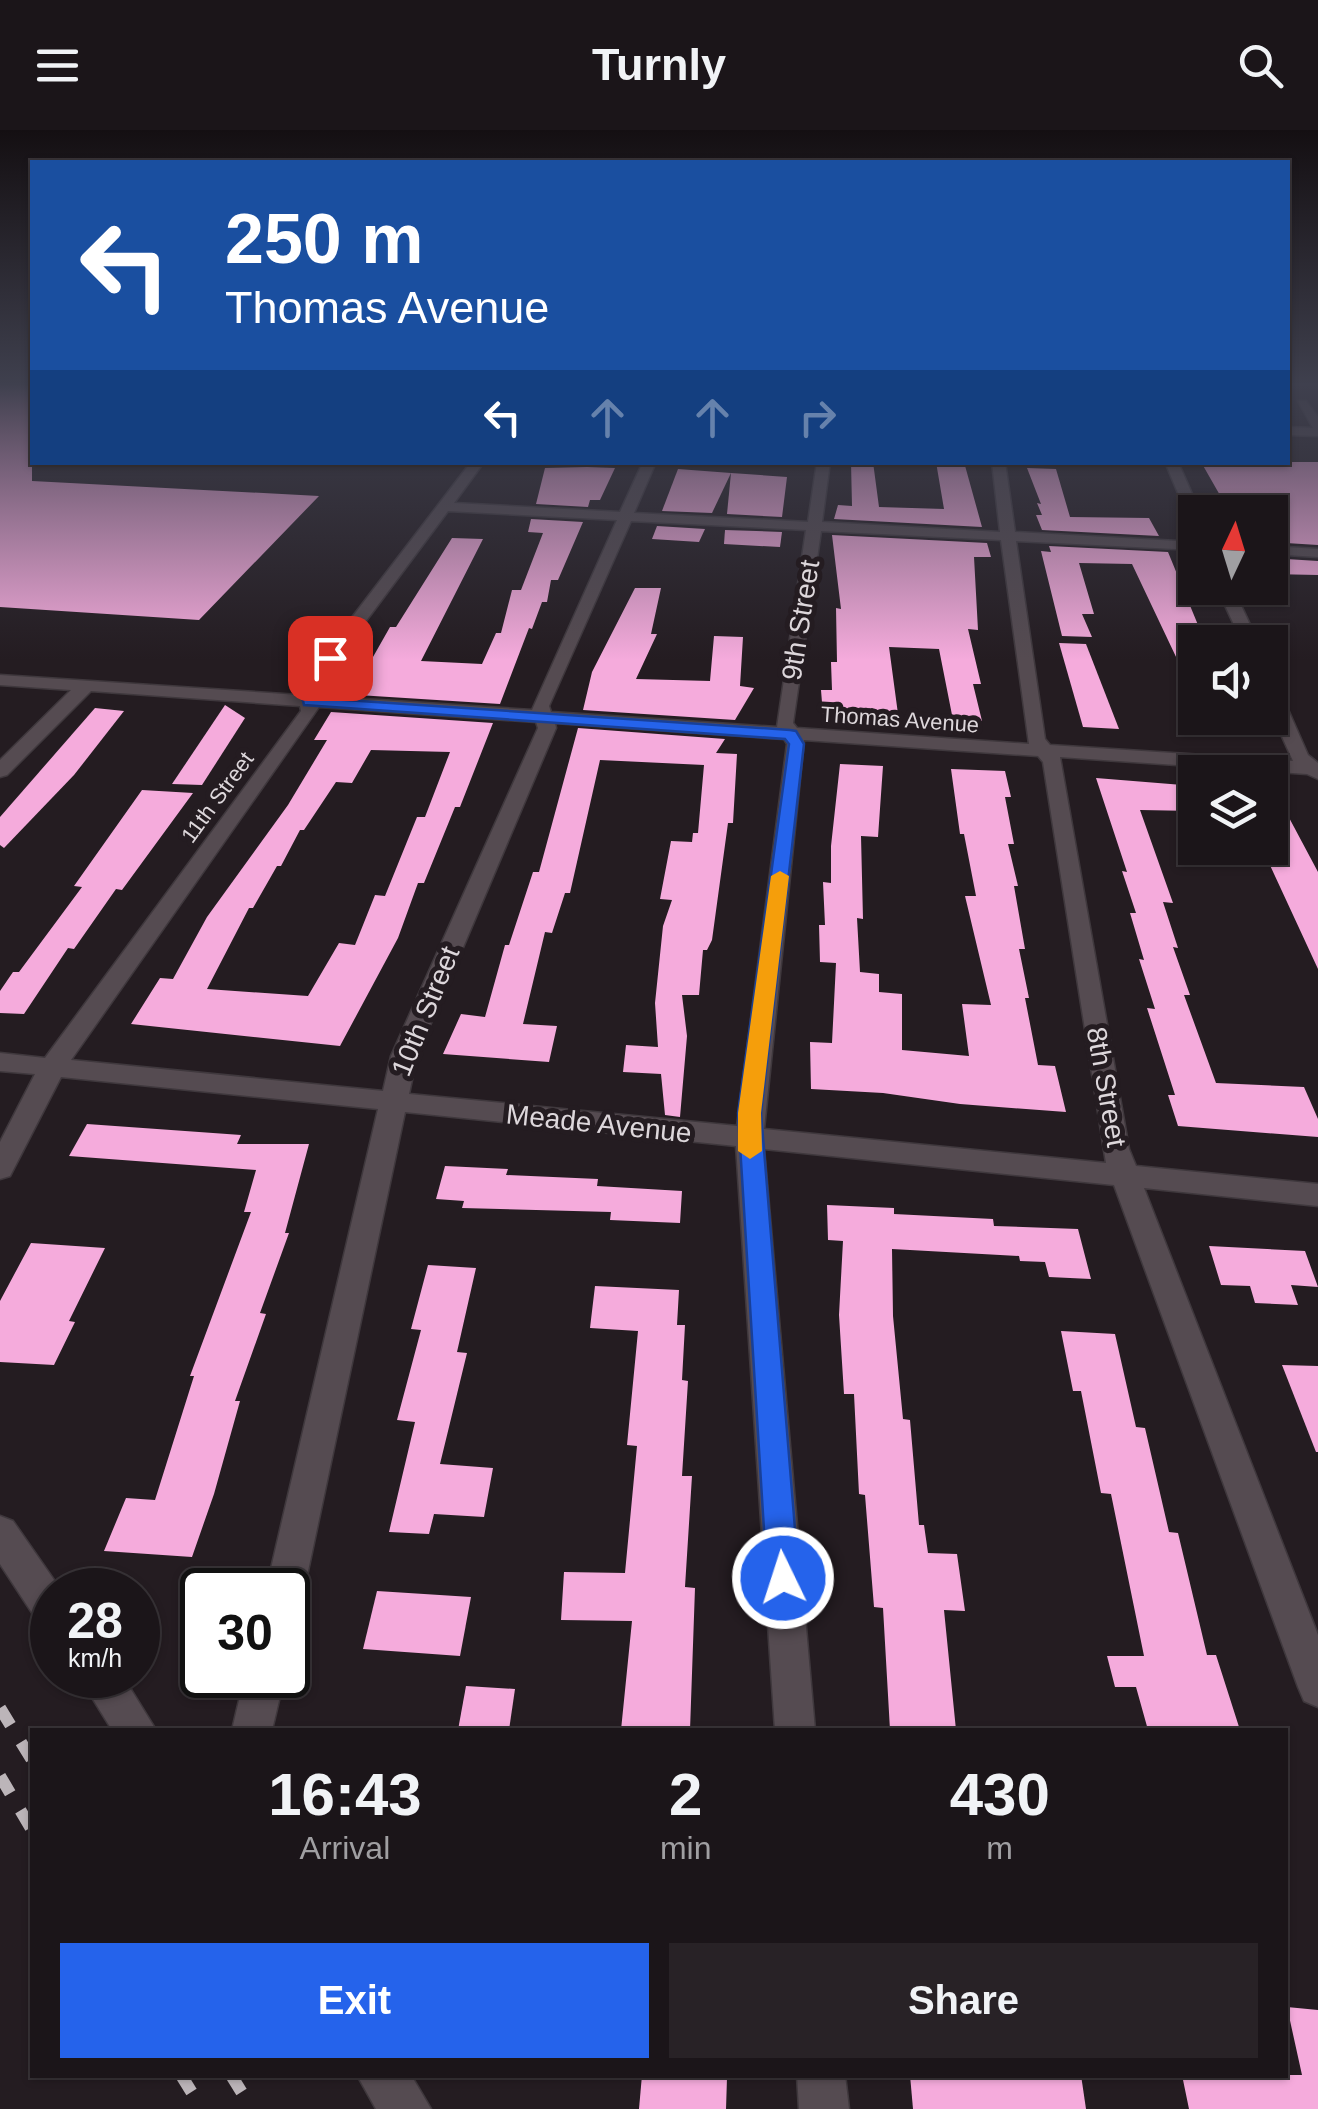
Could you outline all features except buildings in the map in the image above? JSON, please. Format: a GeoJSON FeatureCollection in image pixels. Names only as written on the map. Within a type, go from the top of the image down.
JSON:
{"type":"FeatureCollection","features":[{"type":"Feature","properties":{"kind":"street","name":"11th Street"},"geometry":{"type":"LineString","coordinates":[[0,1170],[54,1066],[310,711],[307,688],[468,475]]}},
{"type":"Feature","properties":{"kind":"street","name":"10th Street"},"geometry":{"type":"LineString","coordinates":[[290,1568],[390,1102],[404,1056],[546,728],[540,706],[644,475]]}},
{"type":"Feature","properties":{"kind":"street","name":"9th Street"},"geometry":{"type":"LineString","coordinates":[[795,1728],[749,1138],[796,744],[784,722],[822,475]]}},
{"type":"Feature","properties":{"kind":"street","name":"8th Street"},"geometry":{"type":"LineString","coordinates":[[1000,475],[1036,740],[1053,762],[1115,1150],[1318,1687]]}},
{"type":"Feature","properties":{"kind":"street"},"geometry":{"type":"LineString","coordinates":[[444,507],[1178,545]]}},
{"type":"Feature","properties":{"kind":"street"},"geometry":{"type":"LineString","coordinates":[[1288,551],[1318,553]]}},
{"type":"Feature","properties":{"kind":"street","name":"Thomas Avenue"},"geometry":{"type":"LineString","coordinates":[[0,680],[1316,770]]}},
{"type":"Feature","properties":{"kind":"street"},"geometry":{"type":"LineString","coordinates":[[0,770],[86,686]]}},
{"type":"Feature","properties":{"kind":"street"},"geometry":{"type":"LineString","coordinates":[[1288,730],[1300,758],[1316,770]]}},
{"type":"Feature","properties":{"kind":"street","name":"Meade Avenue"},"geometry":{"type":"LineString","coordinates":[[0,1062],[1318,1195]]}},
{"type":"Feature","properties":{"kind":"street"},"geometry":{"type":"LineString","coordinates":[[0,1532],[30,1576]]}},
{"type":"Feature","properties":{"kind":"street"},"geometry":{"type":"LineString","coordinates":[[114,1698],[135,1728]]}},
{"type":"Feature","properties":{"kind":"street"},"geometry":{"type":"LineString","coordinates":[[253,1728],[260,1698]]}},
{"type":"Feature","properties":{"kind":"street"},"geometry":{"type":"LineString","coordinates":[[383,2078],[406,2109]]}},
{"type":"Feature","properties":{"kind":"street"},"geometry":{"type":"LineString","coordinates":[[822,2078],[824,2109]]}},
{"type":"Feature","properties":{"kind":"railway"},"geometry":{"type":"LineString","coordinates":[[0,1708],[30,1757]]}},
{"type":"Feature","properties":{"kind":"railway"},"geometry":{"type":"LineString","coordinates":[[0,1776],[30,1827]]}},
{"type":"Feature","properties":{"kind":"railway"},"geometry":{"type":"LineString","coordinates":[[183,2078],[202,2109]]}},
{"type":"Feature","properties":{"kind":"railway"},"geometry":{"type":"LineString","coordinates":[[233,2078],[252,2109]]}},
{"type":"Feature","properties":{"kind":"slow traffic"},"geometry":{"type":"LineString","coordinates":[[750,1151],[749,1113],[780,876]]}},
{"type":"Feature","properties":{"kind":"route"},"geometry":{"type":"LineString","coordinates":[[330,658],[307,688],[310,702],[790,734],[796,744],[749,1113],[783,1578]]}}]}
